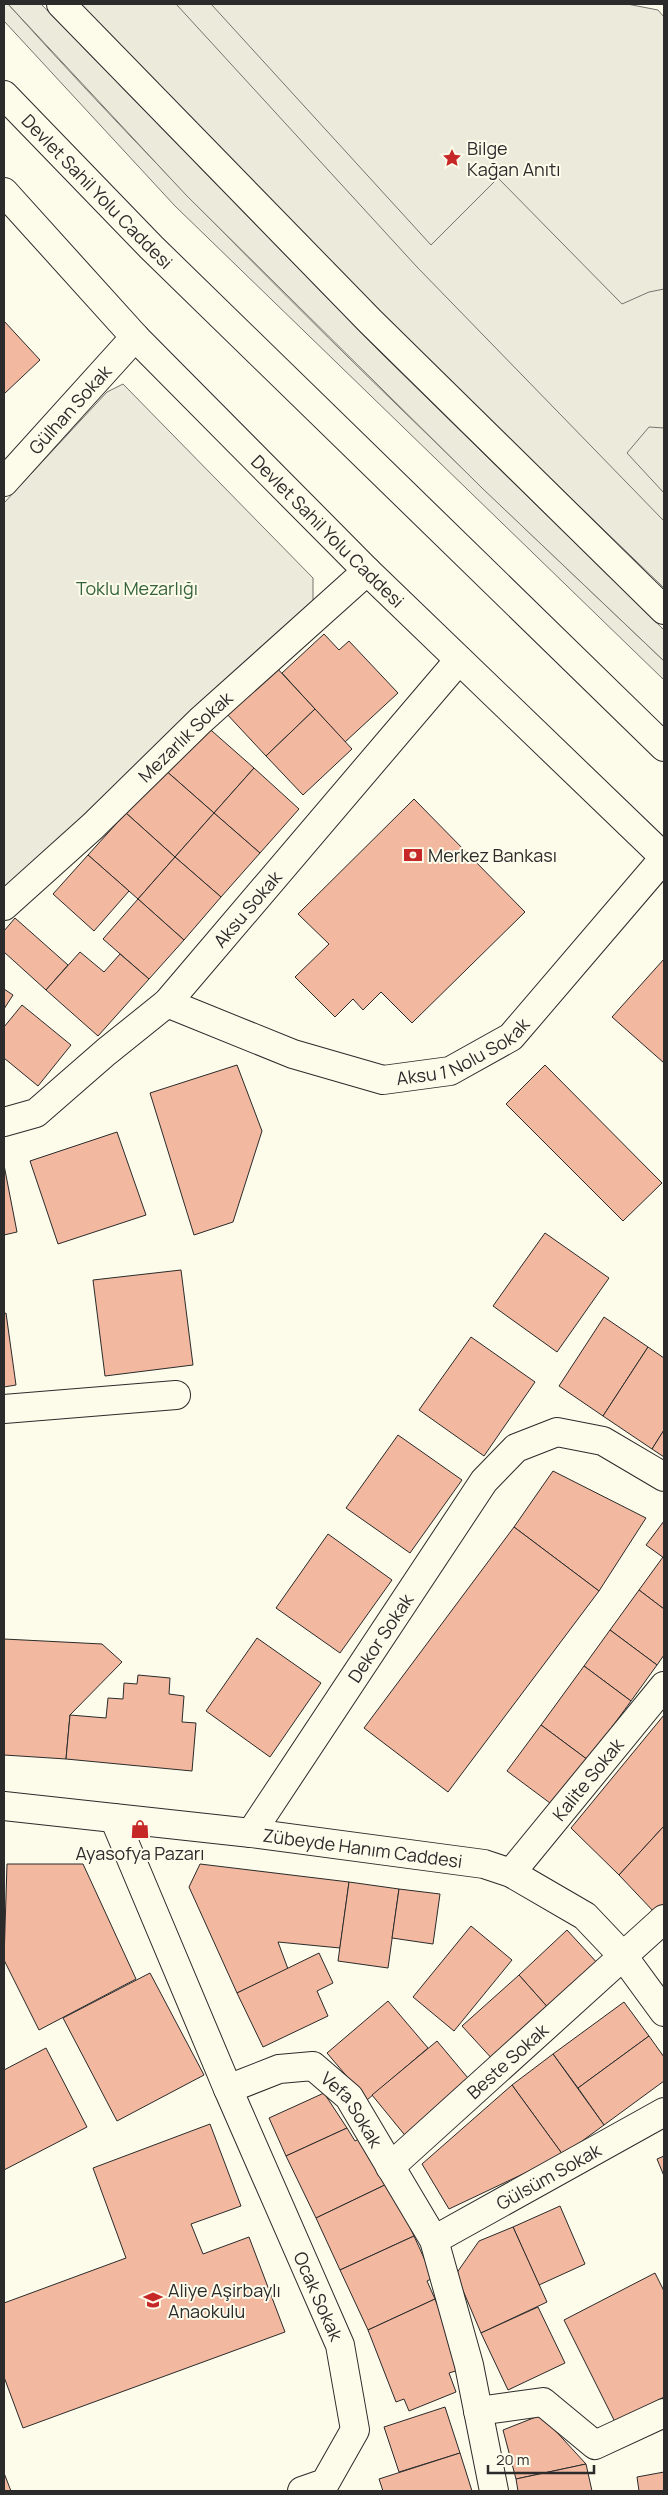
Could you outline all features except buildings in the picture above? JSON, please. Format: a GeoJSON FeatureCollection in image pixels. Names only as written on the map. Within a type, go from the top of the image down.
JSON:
{"type":"FeatureCollection","features":[{"type":"Feature","properties":{"kind":"street"},"geometry":{"type":"LineString","coordinates":[[61,4],[370,321],[664,610]]}},
{"type":"Feature","properties":{"kind":"street","name":"Devlet Sahil Yolu Caddesi"},"geometry":{"type":"LineString","coordinates":[[4,95],[152,247],[664,747]]}},
{"type":"Feature","properties":{"kind":"street","name":"Devlet Sahil Yolu Caddesi"},"geometry":{"type":"LineString","coordinates":[[4,192],[135,337],[368,571],[664,858]]}},
{"type":"Feature","properties":{"kind":"street","name":"Gülhan Sokak"},"geometry":{"type":"LineString","coordinates":[[4,482],[135,337]]}},
{"type":"Feature","properties":{"kind":"street","name":"Mezarlık Sokak"},"geometry":{"type":"LineString","coordinates":[[4,906],[93,826],[200,721],[368,571]]}},
{"type":"Feature","properties":{"kind":"street","name":"Aksu Sokak"},"geometry":{"type":"LineString","coordinates":[[4,1122],[36,1113],[167,1003],[460,660]]}},
{"type":"Feature","properties":{"kind":"street","name":"Aksu 1 Nolu Sokak"},"geometry":{"type":"LineString","coordinates":[[167,1003],[292,1054],[383,1080],[450,1071],[511,1038],[664,858]]}},
{"type":"Feature","properties":{"kind":"street"},"geometry":{"type":"LineString","coordinates":[[4,1409],[176,1395]]}},
{"type":"Feature","properties":{"kind":"street","name":"Dekor Sokak"},"geometry":{"type":"LineString","coordinates":[[251,1833],[484,1481],[516,1448],[557,1432],[603,1441],[664,1477]]}},
{"type":"Feature","properties":{"kind":"street","name":"Kalite Sokak"},"geometry":{"type":"LineString","coordinates":[[511,1873],[664,1686]]}},
{"type":"Feature","properties":{"kind":"street","name":"Zübeyde Hanım Caddesi"},"geometry":{"type":"LineString","coordinates":[[4,1806],[251,1833],[484,1864],[511,1873],[585,1916],[623,1956],[664,2012]]}},
{"type":"Feature","properties":{"kind":"street"},"geometry":{"type":"LineString","coordinates":[[114,1818],[228,2089]]}},
{"type":"Feature","properties":{"kind":"street","name":"Beste Sokak"},"geometry":{"type":"LineString","coordinates":[[390,2167],[664,1919]]}},
{"type":"Feature","properties":{"kind":"street","name":"Vefa Sokak"},"geometry":{"type":"LineString","coordinates":[[228,2089],[279,2070],[313,2066],[349,2097],[434,2240],[469,2365],[494,2491]]}},
{"type":"Feature","properties":{"kind":"street","name":"Ocak Sokak"},"geometry":{"type":"LineString","coordinates":[[228,2089],[340,2344],[355,2430],[318,2488]]}},
{"type":"Feature","properties":{"kind":"street","name":"Gülsüm Sokak"},"geometry":{"type":"LineString","coordinates":[[434,2240],[664,2112]]}},
{"type":"Feature","properties":{"kind":"street"},"geometry":{"type":"LineString","coordinates":[[478,2411],[543,2402],[595,2445],[664,2413]]}},
{"type":"Feature","properties":{"kind":"green space"},"geometry":{"type":"Polygon","coordinates":[[[4,4],[8,4],[86,90],[247,257],[496,501],[664,661],[664,680],[175,206],[4,21],[4,4]]]}},
{"type":"Feature","properties":{"kind":"green space"},"geometry":{"type":"Polygon","coordinates":[[[75,4],[627,4],[658,10],[664,17],[664,588],[375,309],[75,4]]]}},
{"type":"Feature","properties":{"kind":"green space","name":"Toklu Mezarlığı"},"geometry":{"type":"Polygon","coordinates":[[[123,384],[313,578],[313,604],[89,816],[4,889],[4,503],[107,392],[123,384]]]}},
{"type":"Feature","properties":{"kind":"shaded area"},"geometry":{"type":"Polygon","coordinates":[[[8,4],[41,4],[380,352],[664,630],[664,661],[482,488],[186,195],[8,4]]]}},
{"type":"Feature","properties":{"kind":"shaded area"},"geometry":{"type":"Polygon","coordinates":[[[176,4],[211,4],[431,245],[498,178],[622,304],[649,292],[664,289],[664,428],[649,427],[627,453],[664,493],[664,521],[417,267],[176,4]]]}},
{"type":"Feature","properties":{"kind":"place","name":"Bilge Kağan Anıtı"},"geometry":{"type":"Point","coordinates":[452,158]}},
{"type":"Feature","properties":{"kind":"place","name":"Merkez Bankası"},"geometry":{"type":"Point","coordinates":[413,855]}},
{"type":"Feature","properties":{"kind":"place","name":"Ayasofya Pazarı"},"geometry":{"type":"Point","coordinates":[140,1829]}},
{"type":"Feature","properties":{"kind":"place","name":"Aliye Aşirbaylı Anaokulu"},"geometry":{"type":"Point","coordinates":[153,2300]}}]}
